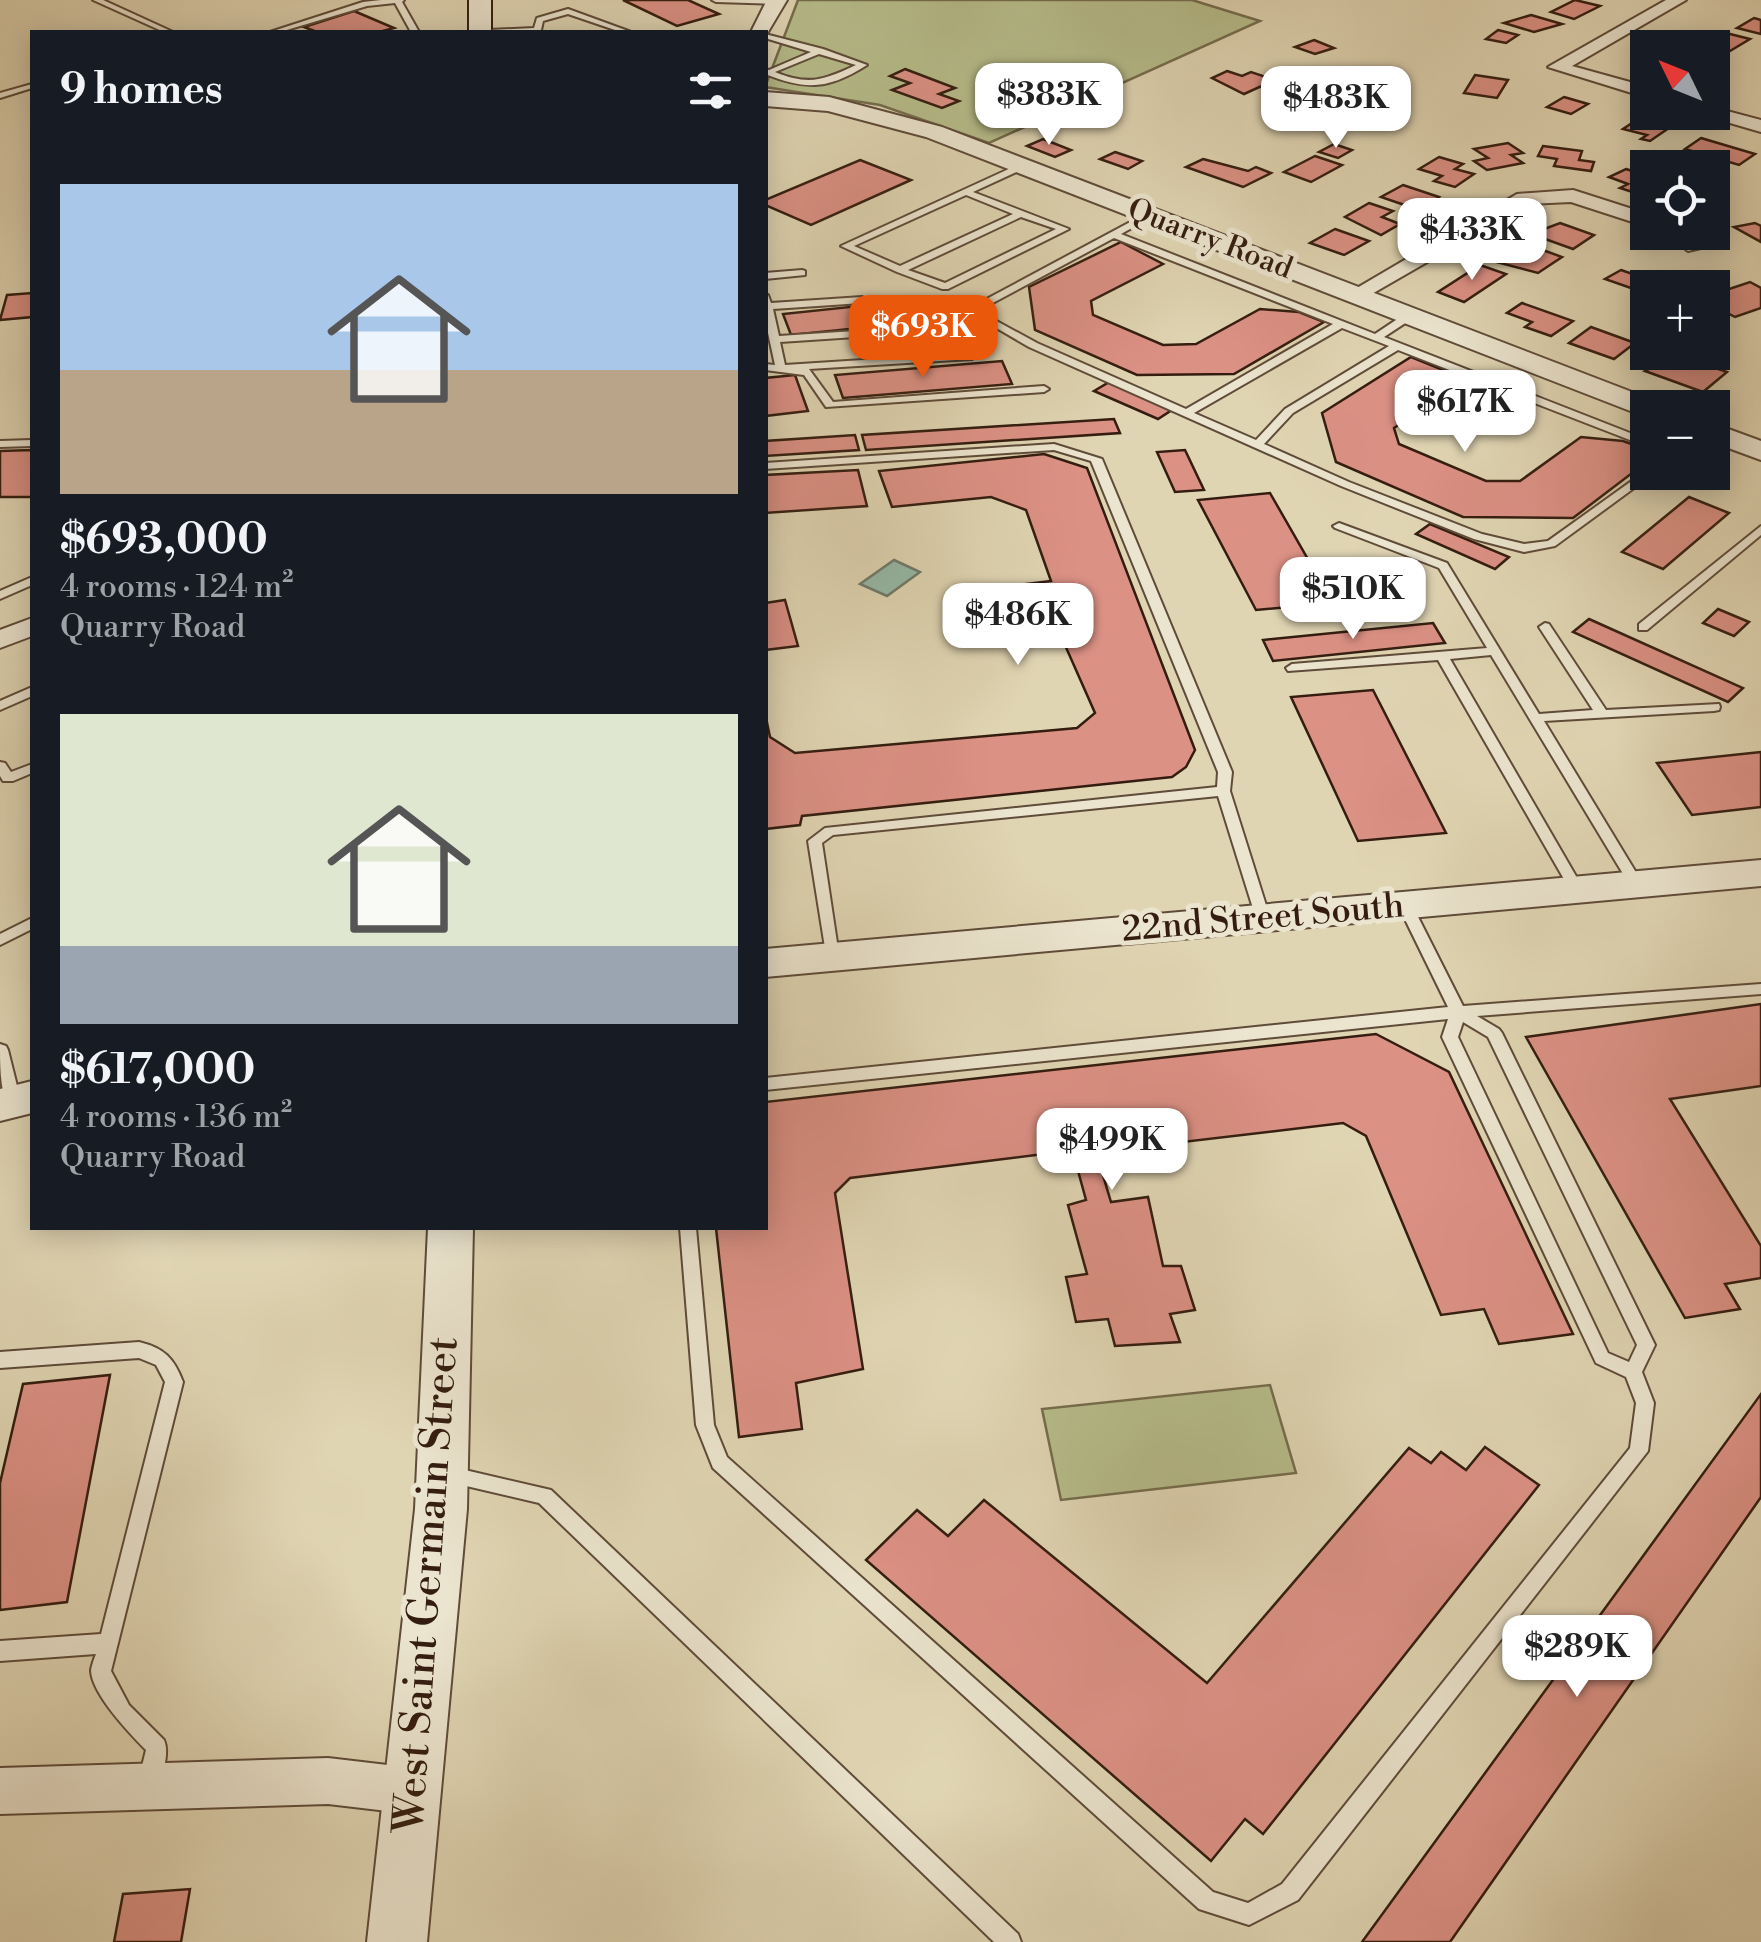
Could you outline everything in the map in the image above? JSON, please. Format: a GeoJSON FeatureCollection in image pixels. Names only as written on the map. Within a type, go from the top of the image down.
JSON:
{"type":"FeatureCollection","features":[{"type":"Feature","properties":{"kind":"main road"},"geometry":{"type":"LineString","coordinates":[[480,0],[480,30]]}},
{"type":"Feature","properties":{"kind":"street"},"geometry":{"type":"LineString","coordinates":[[1630,89],[1557,67],[1678,0]]}},
{"type":"Feature","properties":{"kind":"street"},"geometry":{"type":"LineString","coordinates":[[765,30],[776,1]]}},
{"type":"Feature","properties":{"kind":"street","name":"Quarry Road"},"geometry":{"type":"LineString","coordinates":[[768,99],[829,104],[934,132],[1630,401]]}},
{"type":"Feature","properties":{"kind":"street"},"geometry":{"type":"LineString","coordinates":[[1730,117],[1761,126]]}},
{"type":"Feature","properties":{"kind":"street"},"geometry":{"type":"LineString","coordinates":[[1356,295],[1524,198],[1573,196],[1630,216]]}},
{"type":"Feature","properties":{"kind":"street"},"geometry":{"type":"LineString","coordinates":[[1730,439],[1761,451]]}},
{"type":"Feature","properties":{"kind":"street"},"geometry":{"type":"LineString","coordinates":[[0,640],[30,627]]}},
{"type":"Feature","properties":{"kind":"street","name":"22nd Street South"},"geometry":{"type":"LineString","coordinates":[[768,963],[1761,873]]}},
{"type":"Feature","properties":{"kind":"street","name":"West Saint Germain Street"},"geometry":{"type":"LineString","coordinates":[[397,1942],[443,1473],[450,1230]]}},
{"type":"Feature","properties":{"kind":"street"},"geometry":{"type":"LineString","coordinates":[[0,1791],[328,1781],[413,1791]]}},
{"type":"Feature","properties":{"kind":"lane"},"geometry":{"type":"LineString","coordinates":[[97,0],[164,30]]}},
{"type":"Feature","properties":{"kind":"lane"},"geometry":{"type":"LineString","coordinates":[[716,0],[776,1]]}},
{"type":"Feature","properties":{"kind":"lane"},"geometry":{"type":"LineString","coordinates":[[281,30],[366,4],[399,1],[415,30]]}},
{"type":"Feature","properties":{"kind":"lane"},"geometry":{"type":"LineString","coordinates":[[541,30],[540,20],[568,11],[622,30]]}},
{"type":"Feature","properties":{"kind":"lane"},"geometry":{"type":"LineString","coordinates":[[768,35],[862,68],[821,84],[790,81],[768,71]]}},
{"type":"Feature","properties":{"kind":"lane"},"geometry":{"type":"LineString","coordinates":[[768,71],[820,51]]}},
{"type":"Feature","properties":{"kind":"lane"},"geometry":{"type":"LineString","coordinates":[[0,96],[30,87]]}},
{"type":"Feature","properties":{"kind":"lane"},"geometry":{"type":"LineString","coordinates":[[966,192],[1064,229],[944,286],[846,246],[1022,166]]}},
{"type":"Feature","properties":{"kind":"lane"},"geometry":{"type":"LineString","coordinates":[[900,270],[1021,214]]}},
{"type":"Feature","properties":{"kind":"lane"},"geometry":{"type":"LineString","coordinates":[[1150,216],[984,304],[986,318],[1033,345],[1478,537],[1524,548],[1551,544],[1630,487]]}},
{"type":"Feature","properties":{"kind":"lane"},"geometry":{"type":"LineString","coordinates":[[1114,235],[1630,437]]}},
{"type":"Feature","properties":{"kind":"lane"},"geometry":{"type":"LineString","coordinates":[[768,276],[802,273]]}},
{"type":"Feature","properties":{"kind":"lane"},"geometry":{"type":"LineString","coordinates":[[768,301],[862,300]]}},
{"type":"Feature","properties":{"kind":"lane"},"geometry":{"type":"LineString","coordinates":[[768,311],[780,368]]}},
{"type":"Feature","properties":{"kind":"lane"},"geometry":{"type":"LineString","coordinates":[[1374,338],[1409,316]]}},
{"type":"Feature","properties":{"kind":"lane"},"geometry":{"type":"LineString","coordinates":[[1188,412],[1341,324]]}},
{"type":"Feature","properties":{"kind":"lane"},"geometry":{"type":"LineString","coordinates":[[774,340],[932,328]]}},
{"type":"Feature","properties":{"kind":"lane"},"geometry":{"type":"LineString","coordinates":[[1259,443],[1289,411],[1396,346]]}},
{"type":"Feature","properties":{"kind":"lane"},"geometry":{"type":"LineString","coordinates":[[768,367],[972,356]]}},
{"type":"Feature","properties":{"kind":"lane"},"geometry":{"type":"LineString","coordinates":[[780,368],[814,377],[823,400],[830,405],[1044,388]]}},
{"type":"Feature","properties":{"kind":"lane"},"geometry":{"type":"LineString","coordinates":[[0,444],[30,443]]}},
{"type":"Feature","properties":{"kind":"lane"},"geometry":{"type":"LineString","coordinates":[[768,466],[1054,447],[1096,459],[1211,732],[1225,772],[1223,791],[1264,918]]}},
{"type":"Feature","properties":{"kind":"lane"},"geometry":{"type":"LineString","coordinates":[[1338,526],[1443,566],[1636,884]]}},
{"type":"Feature","properties":{"kind":"lane"},"geometry":{"type":"LineString","coordinates":[[1643,626],[1761,529]]}},
{"type":"Feature","properties":{"kind":"lane"},"geometry":{"type":"LineString","coordinates":[[0,596],[30,582]]}},
{"type":"Feature","properties":{"kind":"lane"},"geometry":{"type":"LineString","coordinates":[[1545,628],[1602,714]]}},
{"type":"Feature","properties":{"kind":"lane"},"geometry":{"type":"LineString","coordinates":[[1292,668],[1494,650]]}},
{"type":"Feature","properties":{"kind":"lane"},"geometry":{"type":"LineString","coordinates":[[1442,656],[1577,890]]}},
{"type":"Feature","properties":{"kind":"lane"},"geometry":{"type":"LineString","coordinates":[[0,706],[30,692]]}},
{"type":"Feature","properties":{"kind":"lane"},"geometry":{"type":"LineString","coordinates":[[1535,718],[1714,707]]}},
{"type":"Feature","properties":{"kind":"lane"},"geometry":{"type":"LineString","coordinates":[[0,766],[8,778],[30,769]]}},
{"type":"Feature","properties":{"kind":"lane"},"geometry":{"type":"LineString","coordinates":[[832,956],[815,841],[830,830],[1223,791]]}},
{"type":"Feature","properties":{"kind":"lane"},"geometry":{"type":"LineString","coordinates":[[688,1230],[705,1425],[720,1462],[1207,1901],[1248,1914],[1290,1892],[1639,1452],[1644,1404],[1633,1372],[1646,1345],[1494,1033],[1458,1012],[1405,905]]}},
{"type":"Feature","properties":{"kind":"lane"},"geometry":{"type":"LineString","coordinates":[[0,940],[30,924]]}},
{"type":"Feature","properties":{"kind":"lane"},"geometry":{"type":"LineString","coordinates":[[768,1084],[1458,1012],[1761,989]]}},
{"type":"Feature","properties":{"kind":"lane"},"geometry":{"type":"LineString","coordinates":[[1458,1012],[1450,1037],[1602,1358],[1633,1372]]}},
{"type":"Feature","properties":{"kind":"lane"},"geometry":{"type":"LineString","coordinates":[[0,1050],[15,1102]]}},
{"type":"Feature","properties":{"kind":"lane"},"geometry":{"type":"LineString","coordinates":[[0,1360],[140,1350],[157,1353],[168,1362],[174,1382],[101,1672],[122,1712],[157,1747],[148,1786]]}},
{"type":"Feature","properties":{"kind":"lane"},"geometry":{"type":"LineString","coordinates":[[443,1473],[544,1496],[1010,1942]]}},
{"type":"Feature","properties":{"kind":"lane"},"geometry":{"type":"LineString","coordinates":[[0,1651],[108,1643]]}},
{"type":"Feature","properties":{"kind":"shaded area"},"geometry":{"type":"Polygon","coordinates":[[[798,0],[1192,0],[1260,21],[989,143],[880,105],[768,87],[798,0]]]}},
{"type":"Feature","properties":{"kind":"shaded area"},"geometry":{"type":"Polygon","coordinates":[[[894,560],[920,572],[887,596],[860,584],[894,560]]]}},
{"type":"Feature","properties":{"kind":"shaded area"},"geometry":{"type":"Polygon","coordinates":[[[1270,1385],[1296,1473],[1061,1500],[1042,1409],[1270,1385]]]}},
{"type":"Feature","properties":{"kind":"building"},"geometry":{"type":"Polygon","coordinates":[[[623,0],[688,0],[719,14],[677,26],[623,0]]]}},
{"type":"Feature","properties":{"kind":"building"},"geometry":{"type":"Polygon","coordinates":[[[1575,0],[1600,6],[1574,19],[1551,12],[1575,0]]]}},
{"type":"Feature","properties":{"kind":"building"},"geometry":{"type":"Polygon","coordinates":[[[354,11],[394,28],[312,30],[304,27],[354,11]]]}},
{"type":"Feature","properties":{"kind":"building"},"geometry":{"type":"Polygon","coordinates":[[[1531,15],[1562,24],[1534,32],[1504,23],[1531,15]]]}},
{"type":"Feature","properties":{"kind":"building"},"geometry":{"type":"Polygon","coordinates":[[[1754,18],[1761,20],[1761,34],[1737,28],[1754,18]]]}},
{"type":"Feature","properties":{"kind":"building"},"geometry":{"type":"Polygon","coordinates":[[[1498,30],[1518,35],[1506,43],[1486,39],[1498,30]]]}},
{"type":"Feature","properties":{"kind":"building"},"geometry":{"type":"Polygon","coordinates":[[[1730,34],[1750,39],[1730,51],[1730,34]]]}},
{"type":"Feature","properties":{"kind":"building"},"geometry":{"type":"Polygon","coordinates":[[[1314,40],[1334,48],[1315,54],[1295,47],[1314,40]]]}},
{"type":"Feature","properties":{"kind":"building"},"geometry":{"type":"Polygon","coordinates":[[[905,69],[955,88],[939,94],[959,101],[942,108],[892,90],[910,83],[890,76],[905,69]]]}},
{"type":"Feature","properties":{"kind":"building"},"geometry":{"type":"Polygon","coordinates":[[[1227,71],[1242,76],[1251,72],[1275,80],[1244,94],[1212,78],[1227,71]]]}},
{"type":"Feature","properties":{"kind":"building"},"geometry":{"type":"Polygon","coordinates":[[[1475,75],[1508,80],[1497,98],[1464,93],[1475,75]]]}},
{"type":"Feature","properties":{"kind":"building"},"geometry":{"type":"Polygon","coordinates":[[[1564,97],[1588,104],[1571,114],[1547,107],[1564,97]]]}},
{"type":"Feature","properties":{"kind":"building"},"geometry":{"type":"Polygon","coordinates":[[[1630,124],[1630,130],[1666,130],[1650,141],[1641,139],[1647,135],[1623,129],[1630,124]]]}},
{"type":"Feature","properties":{"kind":"building"},"geometry":{"type":"Polygon","coordinates":[[[1701,138],[1755,154],[1739,165],[1730,162],[1730,150],[1685,149],[1701,138]]]}},
{"type":"Feature","properties":{"kind":"building"},"geometry":{"type":"Polygon","coordinates":[[[1043,139],[1071,150],[1055,157],[1027,146],[1043,139]]]}},
{"type":"Feature","properties":{"kind":"building"},"geometry":{"type":"Polygon","coordinates":[[[1508,143],[1523,153],[1511,155],[1523,163],[1487,170],[1474,161],[1488,158],[1474,149],[1508,143]]]}},
{"type":"Feature","properties":{"kind":"building"},"geometry":{"type":"Polygon","coordinates":[[[1334,144],[1352,150],[1338,158],[1319,152],[1334,144]]]}},
{"type":"Feature","properties":{"kind":"building"},"geometry":{"type":"Polygon","coordinates":[[[1543,146],[1582,151],[1579,160],[1594,162],[1591,171],[1554,166],[1557,159],[1538,156],[1543,146]]]}},
{"type":"Feature","properties":{"kind":"building"},"geometry":{"type":"Polygon","coordinates":[[[1115,152],[1142,161],[1128,169],[1100,159],[1115,152]]]}},
{"type":"Feature","properties":{"kind":"building"},"geometry":{"type":"Polygon","coordinates":[[[1315,156],[1342,165],[1311,182],[1284,172],[1315,156]]]}},
{"type":"Feature","properties":{"kind":"building"},"geometry":{"type":"Polygon","coordinates":[[[1439,157],[1463,164],[1455,169],[1474,174],[1455,187],[1434,181],[1442,176],[1419,169],[1439,157]]]}},
{"type":"Feature","properties":{"kind":"building"},"geometry":{"type":"Polygon","coordinates":[[[1203,159],[1271,173],[1243,187],[1186,167],[1203,159]]]}},
{"type":"Feature","properties":{"kind":"building"},"geometry":{"type":"Polygon","coordinates":[[[860,160],[911,180],[811,225],[768,206],[768,199],[860,160]]]}},
{"type":"Feature","properties":{"kind":"building"},"geometry":{"type":"Polygon","coordinates":[[[1630,170],[1630,191],[1620,188],[1628,184],[1609,177],[1630,170]]]}},
{"type":"Feature","properties":{"kind":"building"},"geometry":{"type":"Polygon","coordinates":[[[1403,185],[1439,197],[1422,211],[1381,197],[1403,185]]]}},
{"type":"Feature","properties":{"kind":"building"},"geometry":{"type":"Polygon","coordinates":[[[1369,203],[1393,211],[1382,217],[1400,224],[1381,235],[1345,217],[1369,203]]]}},
{"type":"Feature","properties":{"kind":"building"},"geometry":{"type":"Polygon","coordinates":[[[1560,223],[1594,235],[1573,249],[1531,234],[1560,223]]]}},
{"type":"Feature","properties":{"kind":"building"},"geometry":{"type":"Polygon","coordinates":[[[1755,223],[1761,226],[1761,242],[1734,227],[1755,223]]]}},
{"type":"Feature","properties":{"kind":"building"},"geometry":{"type":"Polygon","coordinates":[[[1335,229],[1369,241],[1344,255],[1310,243],[1335,229]]]}},
{"type":"Feature","properties":{"kind":"building"},"geometry":{"type":"Polygon","coordinates":[[[1121,242],[1163,264],[1091,301],[1093,315],[1163,345],[1196,344],[1260,309],[1299,312],[1324,322],[1234,374],[1137,375],[1035,330],[1029,287],[1121,242]]]}},
{"type":"Feature","properties":{"kind":"building"},"geometry":{"type":"Polygon","coordinates":[[[1529,245],[1562,257],[1538,273],[1489,260],[1508,248],[1519,252],[1529,245]]]}},
{"type":"Feature","properties":{"kind":"building"},"geometry":{"type":"Polygon","coordinates":[[[1480,265],[1506,274],[1464,302],[1438,292],[1480,265]]]}},
{"type":"Feature","properties":{"kind":"building"},"geometry":{"type":"Polygon","coordinates":[[[1621,270],[1630,273],[1630,288],[1605,279],[1621,270]]]}},
{"type":"Feature","properties":{"kind":"building"},"geometry":{"type":"Polygon","coordinates":[[[1750,282],[1761,288],[1761,308],[1735,317],[1730,314],[1730,289],[1750,282]]]}},
{"type":"Feature","properties":{"kind":"building"},"geometry":{"type":"Polygon","coordinates":[[[30,293],[30,317],[0,320],[7,295],[30,293]]]}},
{"type":"Feature","properties":{"kind":"building"},"geometry":{"type":"Polygon","coordinates":[[[1522,303],[1573,321],[1551,336],[1525,327],[1532,322],[1507,313],[1522,303]]]}},
{"type":"Feature","properties":{"kind":"building"},"geometry":{"type":"Polygon","coordinates":[[[878,304],[883,316],[904,314],[908,323],[791,335],[783,314],[878,304]]]}},
{"type":"Feature","properties":{"kind":"building"},"geometry":{"type":"Polygon","coordinates":[[[1591,327],[1630,341],[1630,347],[1614,359],[1569,343],[1591,327]]]}},
{"type":"Feature","properties":{"kind":"building"},"geometry":{"type":"Polygon","coordinates":[[[1411,357],[1468,380],[1394,428],[1399,444],[1486,481],[1520,481],[1581,437],[1623,441],[1630,444],[1630,475],[1573,518],[1463,517],[1336,462],[1322,413],[1411,357]]]}},
{"type":"Feature","properties":{"kind":"building"},"geometry":{"type":"Polygon","coordinates":[[[1002,361],[1012,384],[843,398],[835,375],[1002,361]]]}},
{"type":"Feature","properties":{"kind":"building"},"geometry":{"type":"Polygon","coordinates":[[[1645,371],[1727,372],[1705,390],[1697,390],[1645,371]]]}},
{"type":"Feature","properties":{"kind":"building"},"geometry":{"type":"Polygon","coordinates":[[[795,375],[808,411],[768,416],[768,378],[795,375]]]}},
{"type":"Feature","properties":{"kind":"building"},"geometry":{"type":"Polygon","coordinates":[[[1111,381],[1175,408],[1158,419],[1094,391],[1111,381]]]}},
{"type":"Feature","properties":{"kind":"building"},"geometry":{"type":"Polygon","coordinates":[[[1114,419],[1120,433],[866,450],[862,435],[1114,419]]]}},
{"type":"Feature","properties":{"kind":"building"},"geometry":{"type":"Polygon","coordinates":[[[855,435],[859,450],[768,456],[768,441],[855,435]]]}},
{"type":"Feature","properties":{"kind":"building"},"geometry":{"type":"Polygon","coordinates":[[[30,450],[30,497],[0,497],[0,451],[30,450]]]}},
{"type":"Feature","properties":{"kind":"building"},"geometry":{"type":"Polygon","coordinates":[[[1185,450],[1204,490],[1175,492],[1157,452],[1185,450]]]}},
{"type":"Feature","properties":{"kind":"building"},"geometry":{"type":"Polygon","coordinates":[[[1044,454],[1087,468],[1195,750],[1186,767],[1172,777],[802,816],[800,825],[768,829],[768,727],[770,737],[795,753],[1077,728],[1095,713],[1057,627],[1029,630],[1010,586],[1051,581],[1026,510],[991,497],[892,507],[879,471],[1044,454]]]}},
{"type":"Feature","properties":{"kind":"building"},"geometry":{"type":"Polygon","coordinates":[[[858,470],[867,506],[768,513],[768,475],[858,470]]]}},
{"type":"Feature","properties":{"kind":"building"},"geometry":{"type":"Polygon","coordinates":[[[1270,493],[1333,603],[1256,610],[1198,500],[1270,493]]]}},
{"type":"Feature","properties":{"kind":"building"},"geometry":{"type":"Polygon","coordinates":[[[1689,497],[1729,513],[1663,569],[1622,552],[1689,497]]]}},
{"type":"Feature","properties":{"kind":"building"},"geometry":{"type":"Polygon","coordinates":[[[1430,524],[1509,557],[1495,569],[1416,534],[1430,524]]]}},
{"type":"Feature","properties":{"kind":"building"},"geometry":{"type":"Polygon","coordinates":[[[785,600],[798,646],[768,650],[768,603],[785,600]]]}},
{"type":"Feature","properties":{"kind":"building"},"geometry":{"type":"Polygon","coordinates":[[[1718,609],[1749,622],[1734,636],[1703,623],[1718,609]]]}},
{"type":"Feature","properties":{"kind":"building"},"geometry":{"type":"Polygon","coordinates":[[[1589,619],[1743,688],[1728,702],[1573,632],[1589,619]]]}},
{"type":"Feature","properties":{"kind":"building"},"geometry":{"type":"Polygon","coordinates":[[[1433,623],[1445,643],[1273,661],[1263,640],[1433,623]]]}},
{"type":"Feature","properties":{"kind":"building"},"geometry":{"type":"Polygon","coordinates":[[[1373,690],[1446,833],[1358,841],[1291,697],[1373,690]]]}},
{"type":"Feature","properties":{"kind":"building"},"geometry":{"type":"Polygon","coordinates":[[[1761,752],[1761,807],[1692,815],[1657,763],[1761,752]]]}},
{"type":"Feature","properties":{"kind":"building"},"geometry":{"type":"Polygon","coordinates":[[[1761,1004],[1761,1086],[1670,1099],[1761,1246],[1761,1278],[1725,1284],[1740,1309],[1685,1318],[1526,1037],[1761,1004]]]}},
{"type":"Feature","properties":{"kind":"building"},"geometry":{"type":"Polygon","coordinates":[[[1376,1034],[1449,1072],[1573,1334],[1499,1344],[1484,1309],[1441,1315],[1366,1136],[1343,1123],[1132,1148],[1121,1111],[1085,1115],[1111,1202],[1148,1197],[1163,1266],[1181,1266],[1195,1310],[1170,1314],[1180,1342],[1115,1346],[1108,1319],[1076,1322],[1066,1277],[1087,1274],[1068,1205],[1086,1200],[1069,1138],[1059,1139],[1060,1152],[850,1178],[835,1193],[863,1369],[796,1383],[802,1429],[739,1437],[716,1230],[768,1230],[768,1102],[1376,1034]]]}},
{"type":"Feature","properties":{"kind":"building"},"geometry":{"type":"Polygon","coordinates":[[[110,1375],[67,1602],[0,1610],[0,1483],[23,1384],[110,1375]]]}},
{"type":"Feature","properties":{"kind":"building"},"geometry":{"type":"Polygon","coordinates":[[[1761,1394],[1761,1497],[1450,1942],[1362,1942],[1761,1394]]]}},
{"type":"Feature","properties":{"kind":"building"},"geometry":{"type":"Polygon","coordinates":[[[1485,1447],[1539,1485],[1263,1834],[1245,1819],[1211,1861],[866,1560],[917,1510],[948,1536],[984,1500],[1207,1683],[1409,1448],[1431,1463],[1441,1452],[1466,1470],[1485,1447]]]}},
{"type":"Feature","properties":{"kind":"building"},"geometry":{"type":"Polygon","coordinates":[[[190,1889],[181,1942],[114,1942],[123,1894],[190,1889]]]}}]}
